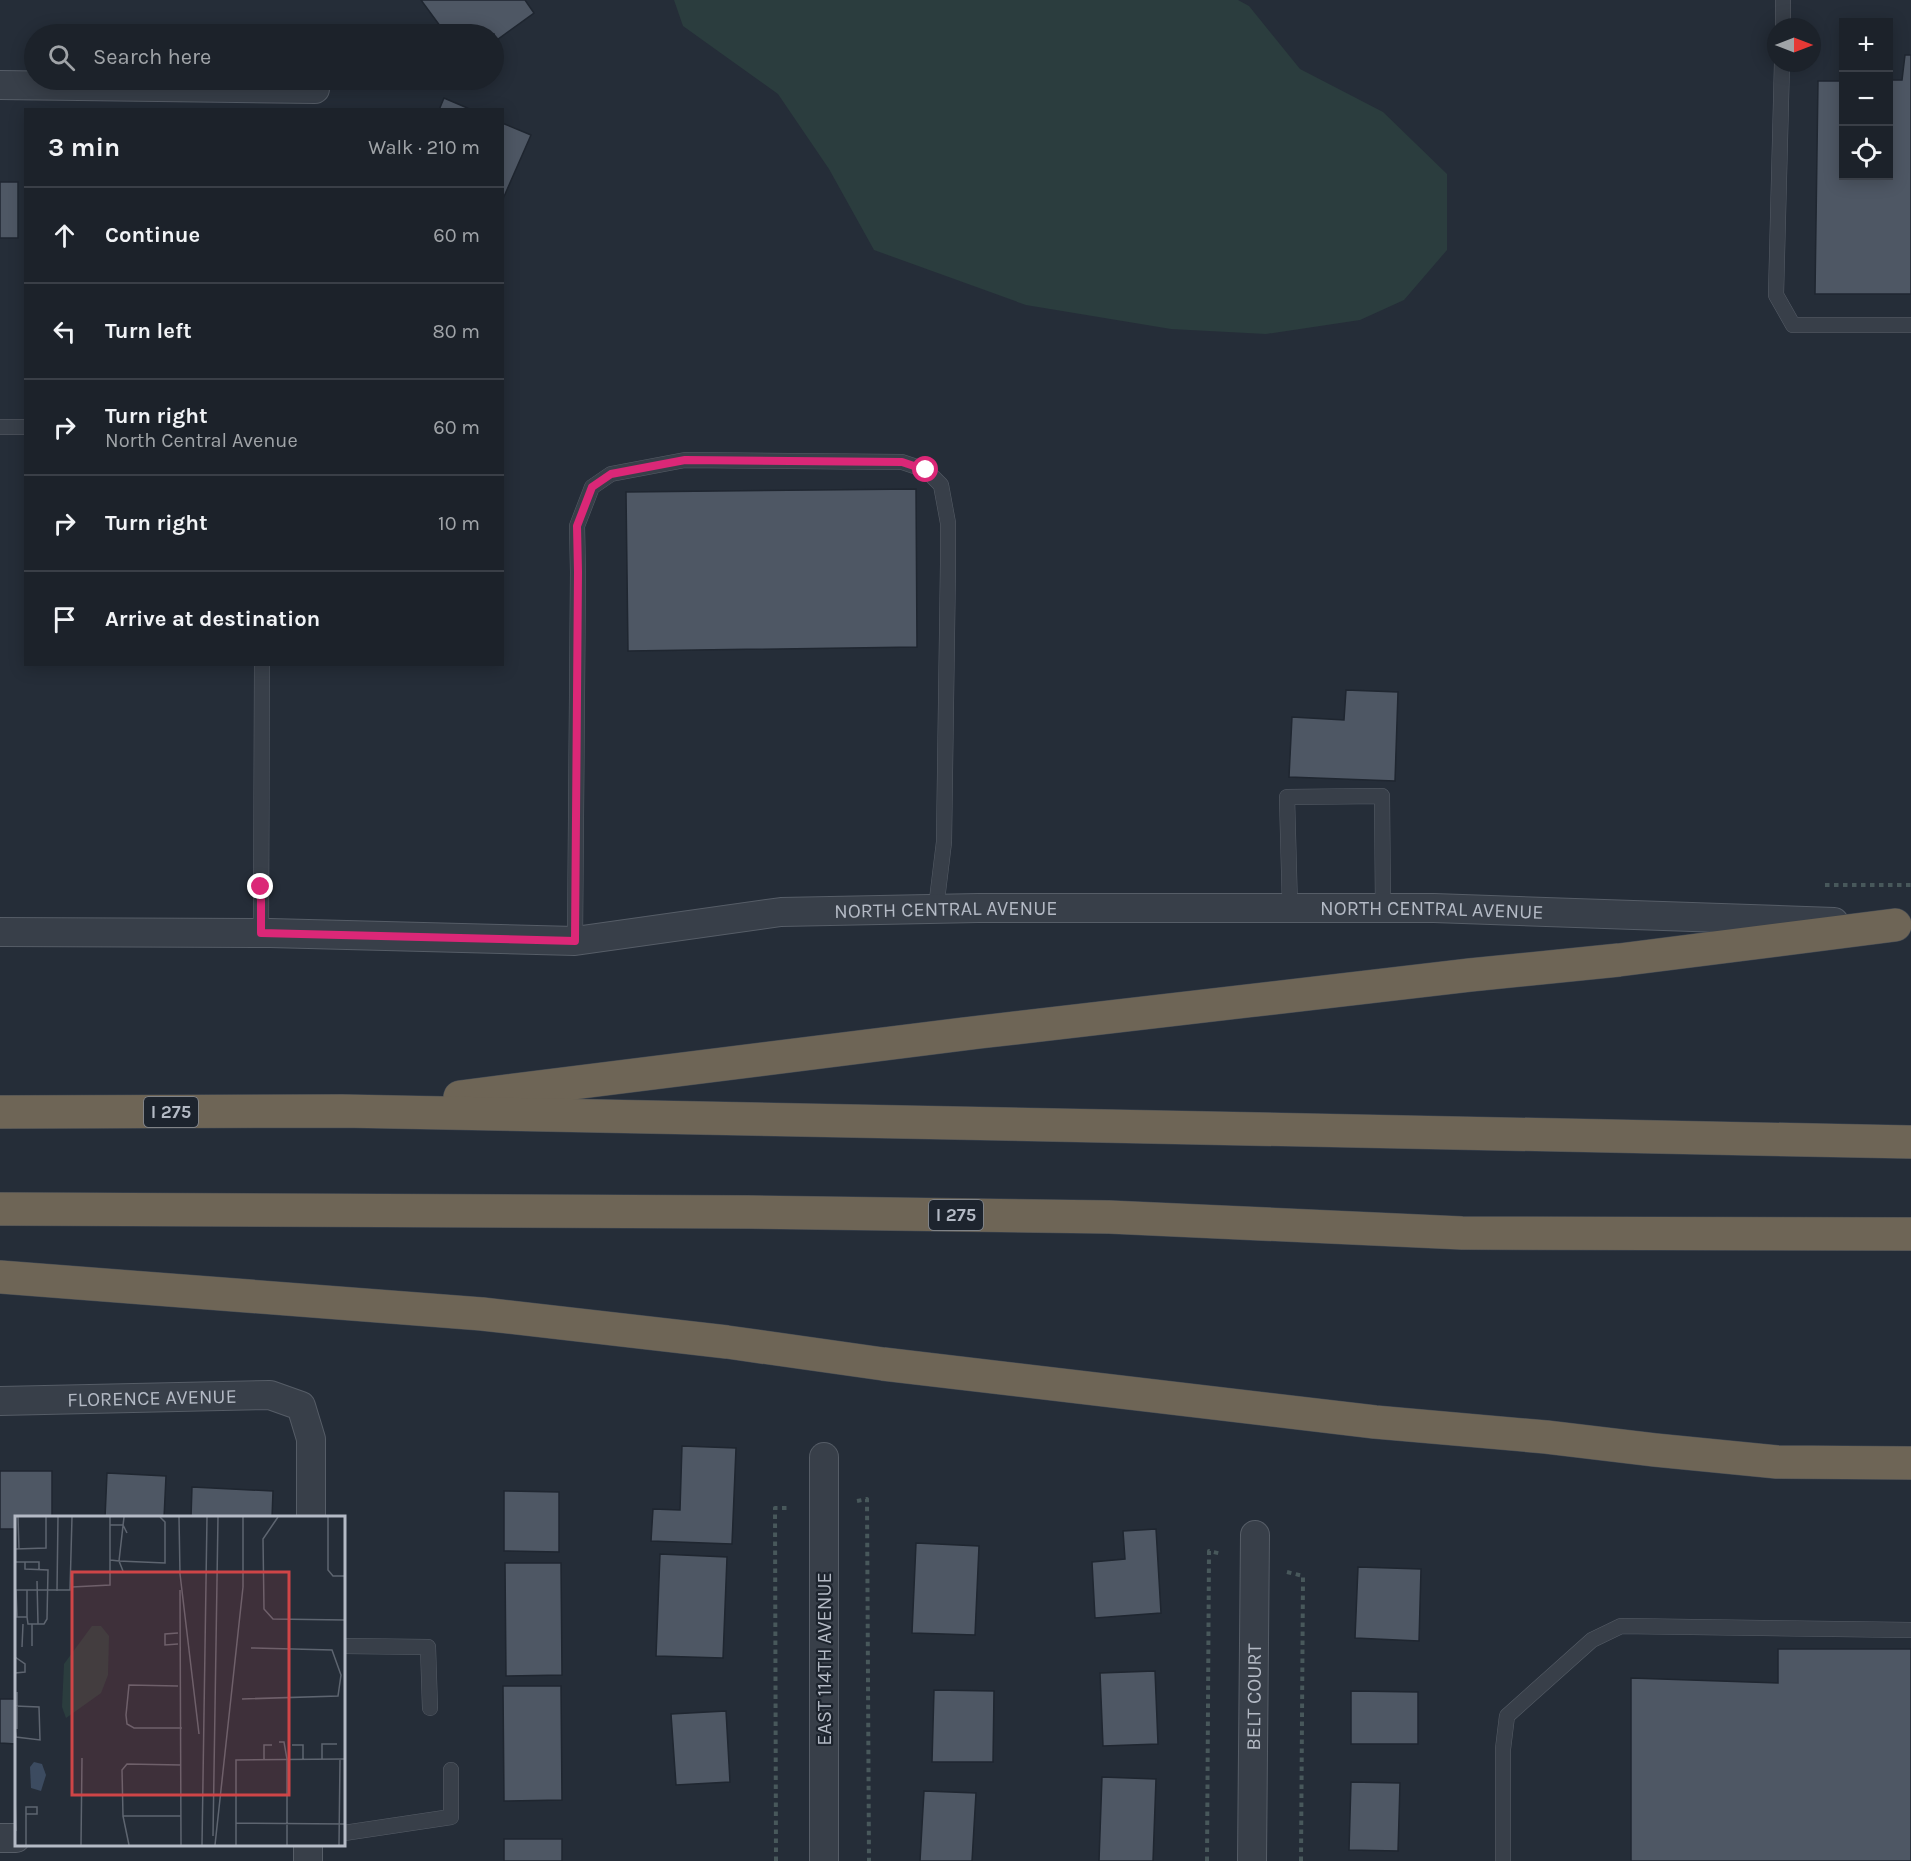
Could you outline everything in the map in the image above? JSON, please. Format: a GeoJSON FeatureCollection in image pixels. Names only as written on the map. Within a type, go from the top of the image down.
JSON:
{"type":"FeatureCollection","features":[{"type":"Feature","properties":{"kind":"highway"},"geometry":{"type":"LineString","coordinates":[[342,1111],[980,1032],[1619,960],[1895,925]]}},
{"type":"Feature","properties":{"kind":"highway","name":"I 275"},"geometry":{"type":"LineString","coordinates":[[0,1112],[342,1111],[1911,1142]]}},
{"type":"Feature","properties":{"kind":"highway","name":"I 275"},"geometry":{"type":"LineString","coordinates":[[0,1209],[818,1213],[1109,1217],[1462,1233],[1911,1234]]}},
{"type":"Feature","properties":{"kind":"highway"},"geometry":{"type":"LineString","coordinates":[[0,1277],[482,1314],[716,1341],[883,1365],[1305,1414],[1777,1462],[1911,1463]]}},
{"type":"Feature","properties":{"kind":"street"},"geometry":{"type":"LineString","coordinates":[[0,85],[24,85]]}},
{"type":"Feature","properties":{"kind":"street","name":"NORTH CENTRAL AVENUE"},"geometry":{"type":"LineString","coordinates":[[0,932],[261,933],[575,941],[781,912],[978,908],[1446,909],[1895,925]]}},
{"type":"Feature","properties":{"kind":"street","name":"FLORENCE AVENUE"},"geometry":{"type":"LineString","coordinates":[[0,1401],[270,1395],[301,1406],[311,1440],[311,1516]]}},
{"type":"Feature","properties":{"kind":"street","name":"EAST 114TH AVENUE"},"geometry":{"type":"LineString","coordinates":[[824,1457],[824,1861]]}},
{"type":"Feature","properties":{"kind":"street","name":"BELT COURT"},"geometry":{"type":"LineString","coordinates":[[1252,1861],[1255,1535]]}},
{"type":"Feature","properties":{"kind":"lane"},"geometry":{"type":"LineString","coordinates":[[1783,0],[1783,18]]}},
{"type":"Feature","properties":{"kind":"lane"},"geometry":{"type":"LineString","coordinates":[[1782,72],[1776,295],[1793,325],[1911,325]]}},
{"type":"Feature","properties":{"kind":"lane"},"geometry":{"type":"LineString","coordinates":[[0,427],[24,427]]}},
{"type":"Feature","properties":{"kind":"lane"},"geometry":{"type":"LineString","coordinates":[[575,941],[577,526],[592,487],[611,474],[685,460],[902,462],[926,470],[941,485],[948,523],[948,564],[944,842],[936,909]]}},
{"type":"Feature","properties":{"kind":"lane"},"geometry":{"type":"LineString","coordinates":[[261,933],[262,666]]}},
{"type":"Feature","properties":{"kind":"lane"},"geometry":{"type":"LineString","coordinates":[[1290,909],[1287,797],[1382,796],[1383,909]]}},
{"type":"Feature","properties":{"kind":"lane"},"geometry":{"type":"LineString","coordinates":[[1503,1861],[1503,1749],[1507,1716],[1592,1640],[1621,1626],[1911,1630]]}},
{"type":"Feature","properties":{"kind":"lane"},"geometry":{"type":"LineString","coordinates":[[345,1646],[429,1647],[430,1708]]}},
{"type":"Feature","properties":{"kind":"lane"},"geometry":{"type":"LineString","coordinates":[[345,1833],[451,1817],[451,1770]]}},
{"type":"Feature","properties":{"kind":"path"},"geometry":{"type":"LineString","coordinates":[[776,1861],[775,1508],[824,1506],[867,1499],[869,1861]]}},
{"type":"Feature","properties":{"kind":"path"},"geometry":{"type":"LineString","coordinates":[[1207,1861],[1209,1551],[1302,1576],[1301,1861]]}},
{"type":"Feature","properties":{"kind":"shaded area"},"geometry":{"type":"Polygon","coordinates":[[[674,0],[1238,0],[1249,6],[1300,69],[1383,112],[1447,174],[1447,250],[1404,300],[1360,320],[1266,334],[1171,329],[1026,305],[874,250],[829,169],[778,94],[683,26],[674,0]]]}},
{"type":"Feature","properties":{"kind":"building"},"geometry":{"type":"Polygon","coordinates":[[[421,0],[525,0],[534,13],[504,35],[504,24],[439,24],[421,0]]]}},
{"type":"Feature","properties":{"kind":"building"},"geometry":{"type":"Polygon","coordinates":[[[1905,55],[1911,55],[1911,294],[1815,294],[1818,81],[1839,81],[1839,180],[1893,180],[1893,80],[1902,80],[1905,55]]]}},
{"type":"Feature","properties":{"kind":"building"},"geometry":{"type":"Polygon","coordinates":[[[444,98],[467,108],[440,108],[444,98]]]}},
{"type":"Feature","properties":{"kind":"building"},"geometry":{"type":"Polygon","coordinates":[[[504,124],[531,135],[504,196],[504,124]]]}},
{"type":"Feature","properties":{"kind":"building"},"geometry":{"type":"Polygon","coordinates":[[[0,182],[18,182],[18,238],[0,238],[0,182]]]}},
{"type":"Feature","properties":{"kind":"building"},"geometry":{"type":"Polygon","coordinates":[[[916,489],[917,647],[628,651],[626,492],[916,489]]]}},
{"type":"Feature","properties":{"kind":"building"},"geometry":{"type":"Polygon","coordinates":[[[1346,690],[1398,692],[1395,781],[1289,777],[1292,717],[1344,720],[1346,690]]]}},
{"type":"Feature","properties":{"kind":"building"},"geometry":{"type":"Polygon","coordinates":[[[682,1446],[736,1448],[732,1544],[651,1541],[653,1509],[680,1510],[682,1446]]]}},
{"type":"Feature","properties":{"kind":"building"},"geometry":{"type":"Polygon","coordinates":[[[0,1471],[52,1471],[52,1516],[15,1516],[15,1529],[0,1529],[0,1471]]]}},
{"type":"Feature","properties":{"kind":"building"},"geometry":{"type":"Polygon","coordinates":[[[107,1473],[166,1476],[164,1516],[105,1516],[107,1473]]]}},
{"type":"Feature","properties":{"kind":"building"},"geometry":{"type":"Polygon","coordinates":[[[192,1487],[273,1491],[272,1516],[191,1516],[192,1487]]]}},
{"type":"Feature","properties":{"kind":"building"},"geometry":{"type":"Polygon","coordinates":[[[504,1491],[559,1492],[559,1552],[504,1551],[504,1491]]]}},
{"type":"Feature","properties":{"kind":"building"},"geometry":{"type":"Polygon","coordinates":[[[1156,1529],[1161,1613],[1095,1618],[1092,1562],[1125,1559],[1123,1531],[1156,1529]]]}},
{"type":"Feature","properties":{"kind":"building"},"geometry":{"type":"Polygon","coordinates":[[[916,1543],[979,1546],[975,1635],[912,1633],[916,1543]]]}},
{"type":"Feature","properties":{"kind":"building"},"geometry":{"type":"Polygon","coordinates":[[[660,1554],[727,1557],[723,1658],[656,1656],[660,1554]]]}},
{"type":"Feature","properties":{"kind":"building"},"geometry":{"type":"Polygon","coordinates":[[[505,1563],[561,1563],[562,1675],[506,1676],[505,1563]]]}},
{"type":"Feature","properties":{"kind":"building"},"geometry":{"type":"Polygon","coordinates":[[[1358,1567],[1421,1569],[1419,1641],[1355,1638],[1358,1567]]]}},
{"type":"Feature","properties":{"kind":"building"},"geometry":{"type":"Polygon","coordinates":[[[1778,1649],[1911,1649],[1911,1861],[1631,1861],[1631,1678],[1778,1683],[1778,1649]]]}},
{"type":"Feature","properties":{"kind":"building"},"geometry":{"type":"Polygon","coordinates":[[[1155,1671],[1158,1744],[1103,1746],[1100,1673],[1155,1671]]]}},
{"type":"Feature","properties":{"kind":"building"},"geometry":{"type":"Polygon","coordinates":[[[503,1686],[561,1686],[562,1800],[504,1801],[503,1686]]]}},
{"type":"Feature","properties":{"kind":"building"},"geometry":{"type":"Polygon","coordinates":[[[934,1690],[994,1691],[993,1762],[932,1762],[934,1690]]]}},
{"type":"Feature","properties":{"kind":"building"},"geometry":{"type":"Polygon","coordinates":[[[1351,1691],[1418,1692],[1418,1744],[1351,1744],[1351,1691]]]}},
{"type":"Feature","properties":{"kind":"building"},"geometry":{"type":"Polygon","coordinates":[[[0,1699],[15,1699],[15,1744],[0,1743],[0,1699]]]}},
{"type":"Feature","properties":{"kind":"building"},"geometry":{"type":"Polygon","coordinates":[[[726,1711],[730,1782],[676,1785],[671,1714],[726,1711]]]}},
{"type":"Feature","properties":{"kind":"building"},"geometry":{"type":"Polygon","coordinates":[[[1102,1777],[1156,1779],[1153,1861],[1099,1861],[1102,1777]]]}},
{"type":"Feature","properties":{"kind":"building"},"geometry":{"type":"Polygon","coordinates":[[[1351,1782],[1400,1783],[1398,1851],[1349,1850],[1351,1782]]]}},
{"type":"Feature","properties":{"kind":"building"},"geometry":{"type":"Polygon","coordinates":[[[924,1791],[976,1793],[972,1861],[920,1861],[924,1791]]]}},
{"type":"Feature","properties":{"kind":"building"},"geometry":{"type":"Polygon","coordinates":[[[504,1839],[562,1839],[562,1861],[504,1861],[504,1839]]]}},
{"type":"Feature","properties":{"kind":"route"},"geometry":{"type":"LineString","coordinates":[[261,887],[261,933],[575,941],[577,526],[592,487],[611,474],[685,460],[902,462],[926,470]]}}]}
